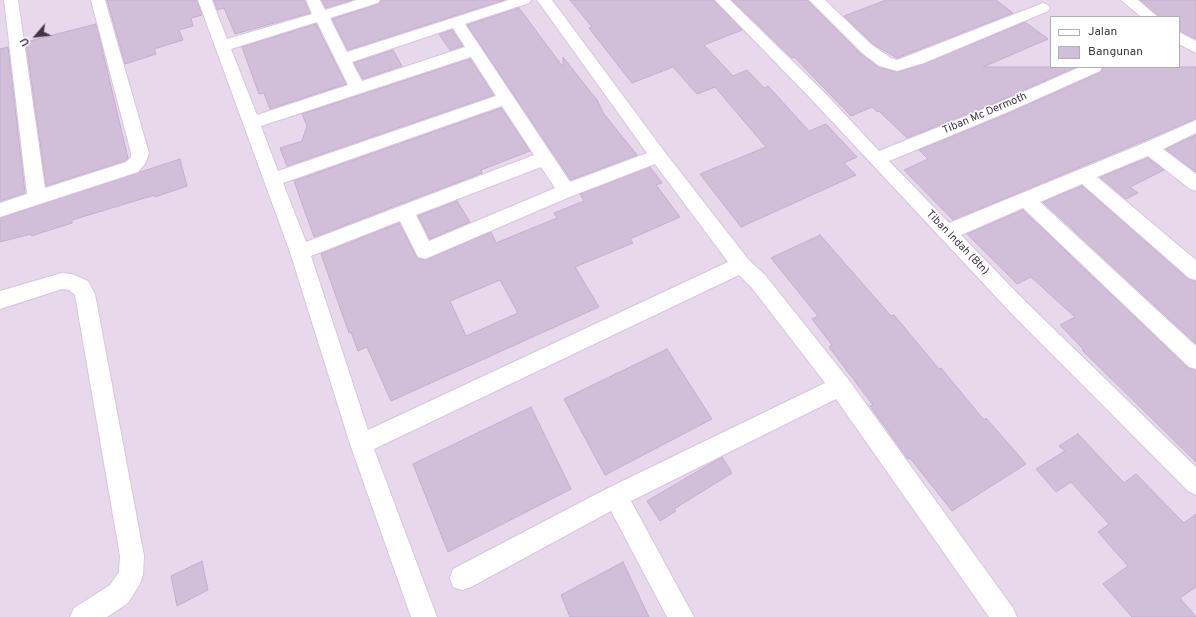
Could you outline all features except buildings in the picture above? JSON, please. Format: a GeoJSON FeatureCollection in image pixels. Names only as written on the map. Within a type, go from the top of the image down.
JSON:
{"type":"FeatureCollection","features":[{"type":"Feature","properties":{"kind":"street"},"geometry":{"type":"LineString","coordinates":[[11,0],[37,198]]}},
{"type":"Feature","properties":{"kind":"street"},"geometry":{"type":"LineString","coordinates":[[0,210],[132,167],[139,159],[140,153],[98,0]]}},
{"type":"Feature","properties":{"kind":"street"},"geometry":{"type":"LineString","coordinates":[[205,0],[300,252],[361,444],[424,617]]}},
{"type":"Feature","properties":{"kind":"street"},"geometry":{"type":"LineString","coordinates":[[313,0],[357,88]]}},
{"type":"Feature","properties":{"kind":"street"},"geometry":{"type":"LineString","coordinates":[[223,46],[373,0]]}},
{"type":"Feature","properties":{"kind":"street"},"geometry":{"type":"LineString","coordinates":[[343,59],[524,0]]}},
{"type":"Feature","properties":{"kind":"street"},"geometry":{"type":"LineString","coordinates":[[544,0],[658,156],[741,265],[759,282],[840,386],[1004,617]]}},
{"type":"Feature","properties":{"kind":"street","name":"Tiban Indah (Btn)"},"geometry":{"type":"LineString","coordinates":[[722,0],[819,98],[1018,306],[1196,483]]}},
{"type":"Feature","properties":{"kind":"street"},"geometry":{"type":"LineString","coordinates":[[1128,0],[1150,16]]}},
{"type":"Feature","properties":{"kind":"street"},"geometry":{"type":"LineString","coordinates":[[819,1],[867,49],[885,62],[897,66],[918,60],[1043,8]]}},
{"type":"Feature","properties":{"kind":"street"},"geometry":{"type":"LineString","coordinates":[[457,23],[566,191]]}},
{"type":"Feature","properties":{"kind":"street"},"geometry":{"type":"LineString","coordinates":[[1180,38],[1196,48]]}},
{"type":"Feature","properties":{"kind":"street"},"geometry":{"type":"LineString","coordinates":[[252,123],[474,50]]}},
{"type":"Feature","properties":{"kind":"street","name":"Tiban Mc Dermoth"},"geometry":{"type":"LineString","coordinates":[[876,159],[1002,108],[1092,68]]}},
{"type":"Feature","properties":{"kind":"street"},"geometry":{"type":"LineString","coordinates":[[273,180],[506,98]]}},
{"type":"Feature","properties":{"kind":"street"},"geometry":{"type":"LineString","coordinates":[[948,232],[1150,148],[1196,126]]}},
{"type":"Feature","properties":{"kind":"street"},"geometry":{"type":"LineString","coordinates":[[1150,148],[1196,184]]}},
{"type":"Feature","properties":{"kind":"street"},"geometry":{"type":"LineString","coordinates":[[404,211],[425,251],[566,191],[658,156]]}},
{"type":"Feature","properties":{"kind":"street"},"geometry":{"type":"LineString","coordinates":[[300,252],[545,158]]}},
{"type":"Feature","properties":{"kind":"street"},"geometry":{"type":"LineString","coordinates":[[1083,175],[1196,272]]}},
{"type":"Feature","properties":{"kind":"street"},"geometry":{"type":"LineString","coordinates":[[1026,200],[1196,360]]}},
{"type":"Feature","properties":{"kind":"street"},"geometry":{"type":"LineString","coordinates":[[361,444],[741,265]]}},
{"type":"Feature","properties":{"kind":"street"},"geometry":{"type":"LineString","coordinates":[[0,300],[62,281],[72,282],[81,287],[85,294],[132,556],[131,575],[119,594],[83,617]]}},
{"type":"Feature","properties":{"kind":"street"},"geometry":{"type":"LineString","coordinates":[[462,578],[616,496],[840,386]]}},
{"type":"Feature","properties":{"kind":"street"},"geometry":{"type":"LineString","coordinates":[[616,496],[681,617]]}},
{"type":"Feature","properties":{"kind":"shaded area"},"geometry":{"type":"Polygon","coordinates":[[[0,0],[1196,0],[1196,617],[0,617],[0,0]]]}}]}
